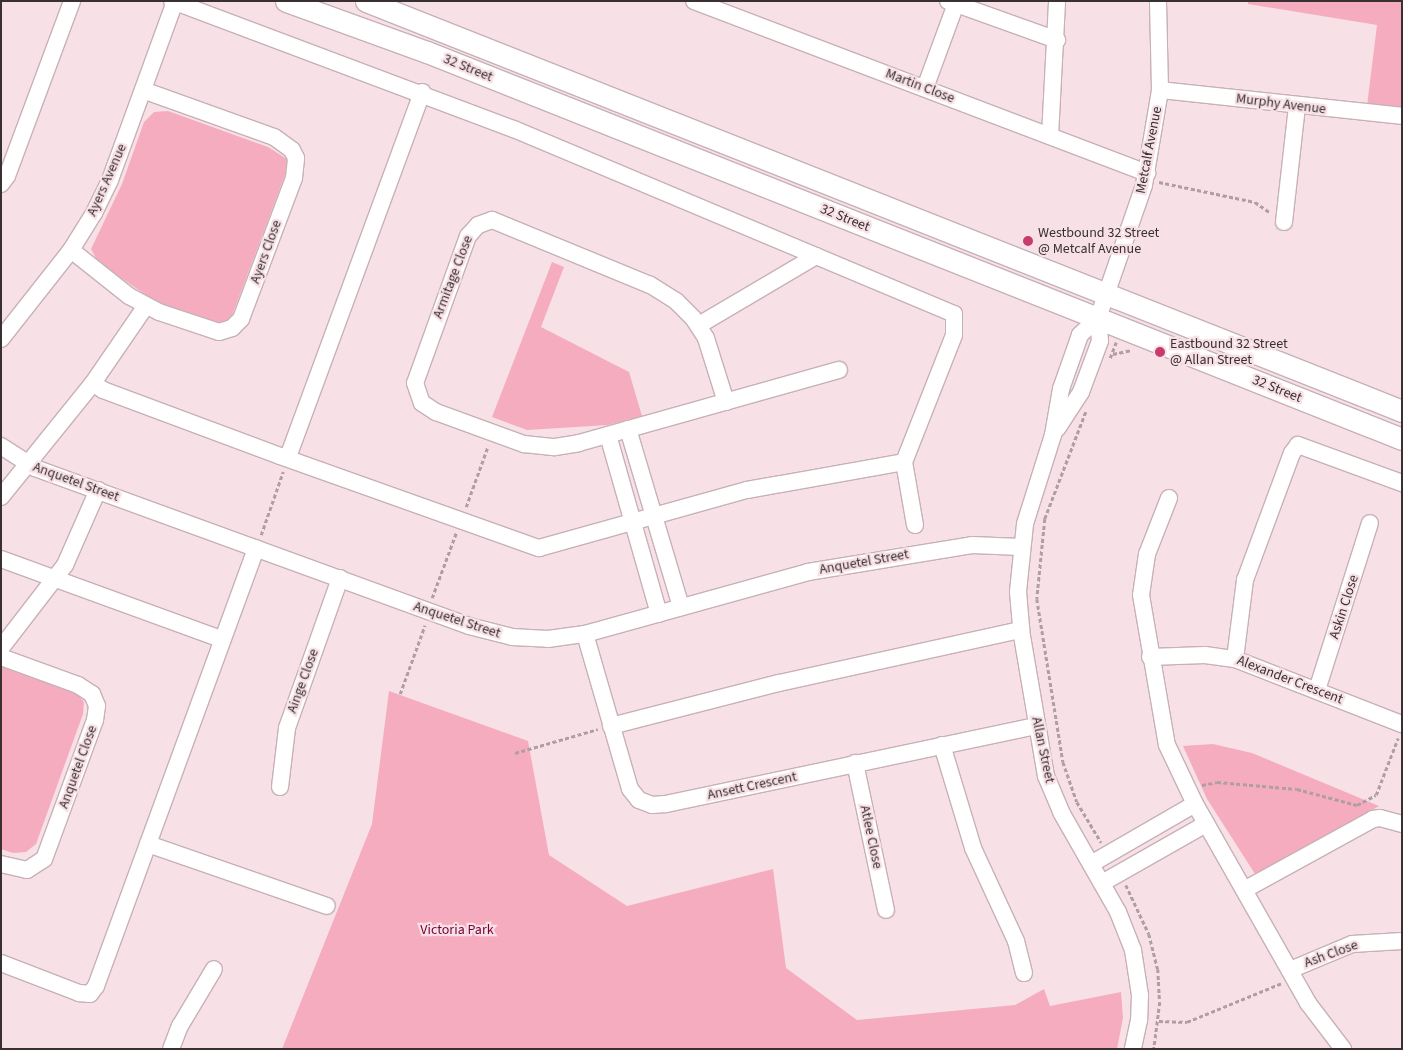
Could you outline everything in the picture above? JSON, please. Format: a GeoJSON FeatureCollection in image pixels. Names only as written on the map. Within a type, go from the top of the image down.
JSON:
{"type":"FeatureCollection","features":[{"type":"Feature","properties":{"kind":"main road","name":"32 Street"},"geometry":{"type":"LineString","coordinates":[[286,1],[427,52],[1402,439]]}},
{"type":"Feature","properties":{"kind":"main road","name":"32 Street"},"geometry":{"type":"LineString","coordinates":[[366,1],[1107,292],[1402,411]]}},
{"type":"Feature","properties":{"kind":"street"},"geometry":{"type":"LineString","coordinates":[[1,184],[7,176],[72,1]]}},
{"type":"Feature","properties":{"kind":"street","name":"Martin Close"},"geometry":{"type":"LineString","coordinates":[[694,1],[1050,136],[1152,177]]}},
{"type":"Feature","properties":{"kind":"street"},"geometry":{"type":"LineString","coordinates":[[1050,136],[1057,40],[1057,1]]}},
{"type":"Feature","properties":{"kind":"street","name":"Metcalf Avenue"},"geometry":{"type":"LineString","coordinates":[[1098,318],[1152,177],[1160,90],[1158,1]]}},
{"type":"Feature","properties":{"kind":"street"},"geometry":{"type":"LineString","coordinates":[[174,2],[422,92],[954,314],[954,335],[904,462],[915,524]]}},
{"type":"Feature","properties":{"kind":"street","name":"Ayers Avenue"},"geometry":{"type":"LineString","coordinates":[[1,339],[71,250],[106,188],[174,2]]}},
{"type":"Feature","properties":{"kind":"street"},"geometry":{"type":"LineString","coordinates":[[925,88],[954,2],[1057,40]]}},
{"type":"Feature","properties":{"kind":"street","name":"Ayers Close"},"geometry":{"type":"LineString","coordinates":[[71,250],[146,306],[211,331],[227,331],[238,323],[296,168],[292,150],[283,142],[143,90]]}},
{"type":"Feature","properties":{"kind":"street","name":"Murphy Avenue"},"geometry":{"type":"LineString","coordinates":[[1160,90],[1402,116]]}},
{"type":"Feature","properties":{"kind":"street"},"geometry":{"type":"LineString","coordinates":[[288,457],[422,92]]}},
{"type":"Feature","properties":{"kind":"street"},"geometry":{"type":"LineString","coordinates":[[1284,222],[1297,106]]}},
{"type":"Feature","properties":{"kind":"street","name":"Armitage Close"},"geometry":{"type":"LineString","coordinates":[[726,402],[711,351],[699,325],[676,301],[657,289],[506,224],[486,221],[472,229],[416,378],[416,389],[422,403],[436,412],[534,446],[566,446],[608,435],[628,429],[726,402],[839,370]]}},
{"type":"Feature","properties":{"kind":"street"},"geometry":{"type":"LineString","coordinates":[[699,325],[816,256]]}},
{"type":"Feature","properties":{"kind":"street"},"geometry":{"type":"LineString","coordinates":[[1,497],[26,463],[94,383],[146,306]]}},
{"type":"Feature","properties":{"kind":"street","name":"Allan Street"},"geometry":{"type":"LineString","coordinates":[[1098,318],[1080,335],[1061,389],[1053,435],[1033,491],[1021,547],[1018,584],[1021,630],[1046,776],[1055,802],[1118,912],[1138,970],[1139,1020],[1133,1049]]}},
{"type":"Feature","properties":{"kind":"street"},"geometry":{"type":"LineString","coordinates":[[94,383],[103,390],[539,548],[747,490],[904,462]]}},
{"type":"Feature","properties":{"kind":"street"},"geometry":{"type":"LineString","coordinates":[[628,429],[681,608]]}},
{"type":"Feature","properties":{"kind":"street"},"geometry":{"type":"LineString","coordinates":[[608,435],[659,614]]}},
{"type":"Feature","properties":{"kind":"street"},"geometry":{"type":"LineString","coordinates":[[1235,659],[1244,580],[1292,453],[1298,445],[1402,483]]}},
{"type":"Feature","properties":{"kind":"street","name":"Anquetel Street"},"geometry":{"type":"LineString","coordinates":[[1,446],[26,463],[497,634],[548,639],[584,634],[808,572],[972,545],[1021,547]]}},
{"type":"Feature","properties":{"kind":"street"},"geometry":{"type":"LineString","coordinates":[[1,648],[55,578],[80,537],[98,490]]}},
{"type":"Feature","properties":{"kind":"street"},"geometry":{"type":"LineString","coordinates":[[1169,498],[1145,566],[1142,604],[1167,745],[1195,804],[1315,1015],[1343,1049]]}},
{"type":"Feature","properties":{"kind":"street","name":"Askin Close"},"geometry":{"type":"LineString","coordinates":[[1317,690],[1370,523]]}},
{"type":"Feature","properties":{"kind":"street"},"geometry":{"type":"LineString","coordinates":[[1,963],[90,994],[96,986],[221,639],[256,548]]}},
{"type":"Feature","properties":{"kind":"street"},"geometry":{"type":"LineString","coordinates":[[1,559],[221,639]]}},
{"type":"Feature","properties":{"kind":"street","name":"Ainge Close"},"geometry":{"type":"LineString","coordinates":[[280,787],[287,728],[340,578]]}},
{"type":"Feature","properties":{"kind":"street"},"geometry":{"type":"LineString","coordinates":[[611,726],[779,683],[1021,630]]}},
{"type":"Feature","properties":{"kind":"street","name":"Ansett Crescent"},"geometry":{"type":"LineString","coordinates":[[584,634],[630,790],[639,800],[652,805],[666,804],[1037,726]]}},
{"type":"Feature","properties":{"kind":"street","name":"Alexander Crescent"},"geometry":{"type":"LineString","coordinates":[[1150,657],[1205,655],[1235,659],[1317,690],[1400,729]]}},
{"type":"Feature","properties":{"kind":"street","name":"Anquetel Close"},"geometry":{"type":"LineString","coordinates":[[1,657],[78,685],[92,694],[97,706],[95,720],[44,859],[27,870],[1,864]]}},
{"type":"Feature","properties":{"kind":"street"},"geometry":{"type":"LineString","coordinates":[[942,745],[972,848],[1016,941],[1024,973]]}},
{"type":"Feature","properties":{"kind":"street","name":"Atlee Close"},"geometry":{"type":"LineString","coordinates":[[855,763],[886,910]]}},
{"type":"Feature","properties":{"kind":"street"},"geometry":{"type":"LineString","coordinates":[[1091,864],[1195,804]]}},
{"type":"Feature","properties":{"kind":"street"},"geometry":{"type":"LineString","coordinates":[[1244,890],[1373,819],[1380,818],[1402,824]]}},
{"type":"Feature","properties":{"kind":"street"},"geometry":{"type":"LineString","coordinates":[[1102,883],[1206,824]]}},
{"type":"Feature","properties":{"kind":"street"},"geometry":{"type":"LineString","coordinates":[[148,844],[327,906]]}},
{"type":"Feature","properties":{"kind":"street","name":"Ash Close"},"geometry":{"type":"LineString","coordinates":[[1293,974],[1352,944],[1401,943]]}},
{"type":"Feature","properties":{"kind":"street"},"geometry":{"type":"LineString","coordinates":[[171,1049],[180,1026],[214,969]]}},
{"type":"Feature","properties":{"kind":"path"},"geometry":{"type":"LineString","coordinates":[[1152,177],[1255,202],[1284,222]]}},
{"type":"Feature","properties":{"kind":"path"},"geometry":{"type":"LineString","coordinates":[[1106,362],[1113,354],[1116,343]]}},
{"type":"Feature","properties":{"kind":"path"},"geometry":{"type":"LineString","coordinates":[[1113,354],[1140,352]]}},
{"type":"Feature","properties":{"kind":"path"},"geometry":{"type":"LineString","coordinates":[[1089,404],[1045,519],[1037,599],[1064,762],[1077,802],[1099,835],[1101,846]]}},
{"type":"Feature","properties":{"kind":"path"},"geometry":{"type":"LineString","coordinates":[[256,548],[288,457]]}},
{"type":"Feature","properties":{"kind":"path"},"geometry":{"type":"LineString","coordinates":[[400,694],[426,623]]}},
{"type":"Feature","properties":{"kind":"path"},"geometry":{"type":"LineString","coordinates":[[515,753],[611,726]]}},
{"type":"Feature","properties":{"kind":"path"},"geometry":{"type":"LineString","coordinates":[[1187,788],[1217,782],[1297,789],[1357,805],[1376,795],[1400,729]]}},
{"type":"Feature","properties":{"kind":"path"},"geometry":{"type":"LineString","coordinates":[[1158,1021],[1187,1022],[1293,974]]}},
{"type":"Feature","properties":{"kind":"green space"},"geometry":{"type":"Polygon","coordinates":[[[1248,1],[1402,1],[1402,116],[1366,114],[1377,25],[1248,4],[1248,1]]]}},
{"type":"Feature","properties":{"kind":"green space"},"geometry":{"type":"Polygon","coordinates":[[[168,111],[268,147],[287,159],[285,175],[231,318],[220,324],[162,306],[98,262],[91,249],[122,184],[144,122],[154,112],[168,111]]]}},
{"type":"Feature","properties":{"kind":"green space"},"geometry":{"type":"Polygon","coordinates":[[[552,262],[564,267],[541,327],[629,372],[642,416],[608,425],[527,430],[492,417],[552,262]]]}},
{"type":"Feature","properties":{"kind":"green space"},"geometry":{"type":"Polygon","coordinates":[[[1,666],[75,691],[84,702],[83,714],[36,844],[26,852],[13,853],[1,849],[1,666]]]}},
{"type":"Feature","properties":{"kind":"green space","name":"Victoria Park"},"geometry":{"type":"Polygon","coordinates":[[[389,691],[528,741],[549,855],[627,906],[773,869],[786,968],[857,1020],[1015,1005],[1044,989],[1050,1006],[1121,992],[1123,1018],[1117,1049],[282,1049],[372,824],[389,691]]]}},
{"type":"Feature","properties":{"kind":"green space"},"geometry":{"type":"Polygon","coordinates":[[[1213,744],[1252,753],[1379,806],[1257,877],[1207,799],[1183,746],[1213,744]]]}},
{"type":"Feature","properties":{"kind":"place","name":"Westbound 32 Street @ Metcalf Avenue"},"geometry":{"type":"Point","coordinates":[1028,241]}},
{"type":"Feature","properties":{"kind":"place","name":"Eastbound 32 Street @ Allan Street"},"geometry":{"type":"Point","coordinates":[1160,352]}}]}
